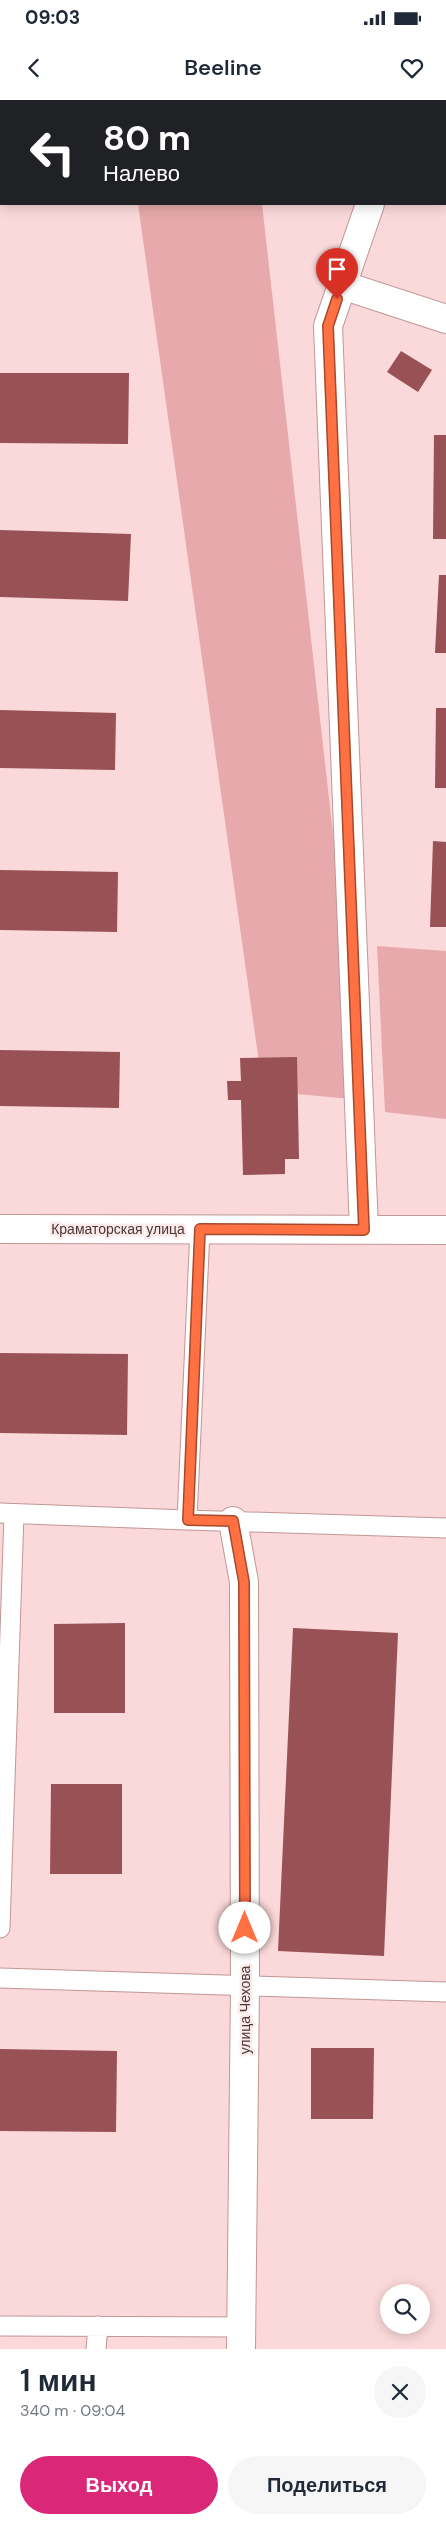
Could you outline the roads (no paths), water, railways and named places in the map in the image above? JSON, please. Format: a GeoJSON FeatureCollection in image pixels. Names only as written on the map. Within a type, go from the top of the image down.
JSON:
{"type":"FeatureCollection","features":[{"type":"Feature","properties":{"kind":"street"},"geometry":{"type":"LineString","coordinates":[[364,1230],[328,326],[370,205]]}},
{"type":"Feature","properties":{"kind":"street"},"geometry":{"type":"LineString","coordinates":[[342,285],[446,319]]}},
{"type":"Feature","properties":{"kind":"street","name":"Краматорская улица"},"geometry":{"type":"LineString","coordinates":[[0,1229],[446,1230]]}},
{"type":"Feature","properties":{"kind":"street","name":"улица Чехова"},"geometry":{"type":"LineString","coordinates":[[233,1521],[244,1582],[246,1986],[241,2338]]}},
{"type":"Feature","properties":{"kind":"lane"},"geometry":{"type":"LineString","coordinates":[[188,1520],[200,1229]]}},
{"type":"Feature","properties":{"kind":"lane"},"geometry":{"type":"LineString","coordinates":[[0,1928],[7,1514],[446,1528]]}},
{"type":"Feature","properties":{"kind":"lane"},"geometry":{"type":"LineString","coordinates":[[0,1978],[446,1992]]}},
{"type":"Feature","properties":{"kind":"lane"},"geometry":{"type":"LineString","coordinates":[[0,2326],[98,2326],[241,2338]]}},
{"type":"Feature","properties":{"kind":"lane"},"geometry":{"type":"LineString","coordinates":[[96,2349],[98,2326]]}}]}
